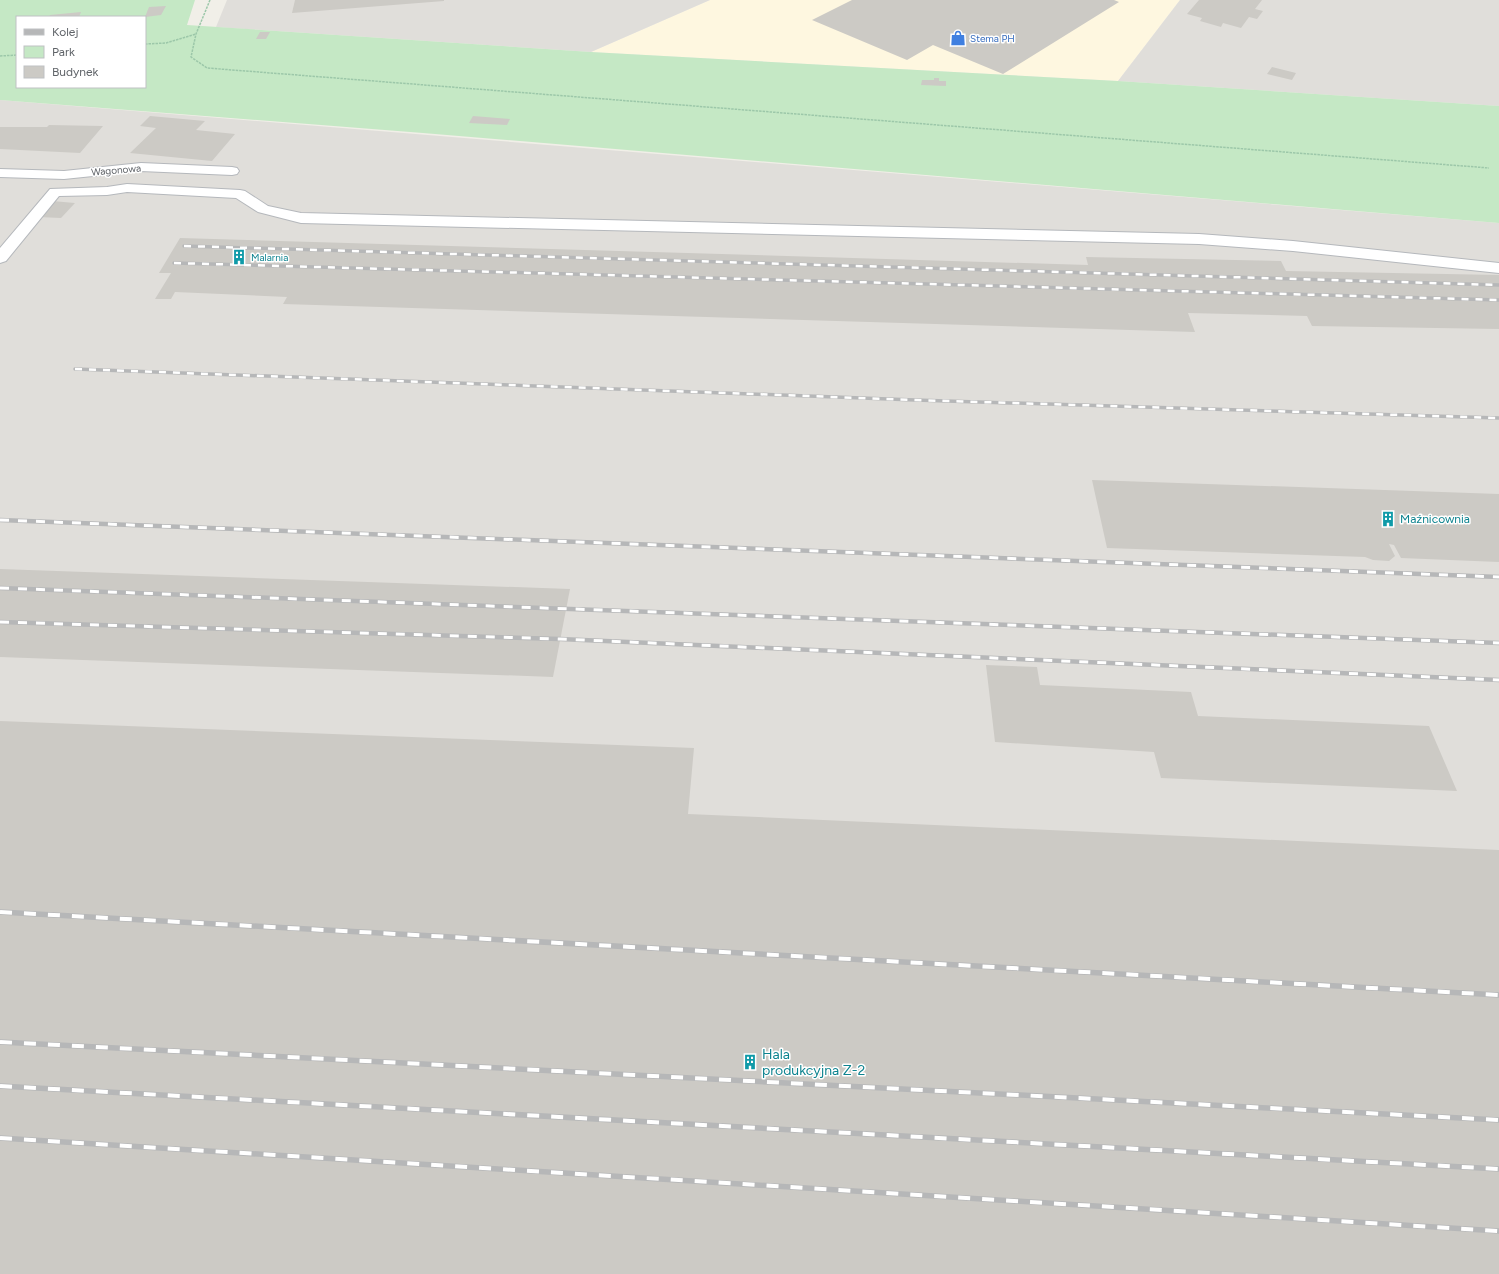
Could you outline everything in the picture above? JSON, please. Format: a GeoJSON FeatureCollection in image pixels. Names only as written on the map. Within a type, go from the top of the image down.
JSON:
{"type":"FeatureCollection","features":[{"type":"Feature","properties":{"kind":"lane","name":"Wagonowa"},"geometry":{"type":"LineString","coordinates":[[0,173],[64,175],[141,167],[232,170]]}},
{"type":"Feature","properties":{"kind":"lane"},"geometry":{"type":"LineString","coordinates":[[0,258],[55,192],[107,191],[127,188],[240,194],[263,209],[301,218],[1199,239],[1293,246],[1499,268]]}},
{"type":"Feature","properties":{"kind":"path"},"geometry":{"type":"LineString","coordinates":[[210,0],[196,34],[191,57],[207,68],[1489,168]]}},
{"type":"Feature","properties":{"kind":"path"},"geometry":{"type":"LineString","coordinates":[[146,44],[166,43],[196,34]]}},
{"type":"Feature","properties":{"kind":"path"},"geometry":{"type":"LineString","coordinates":[[0,56],[16,54]]}},
{"type":"Feature","properties":{"kind":"shaded area"},"geometry":{"type":"Polygon","coordinates":[[[227,0],[710,0],[591,52],[216,27],[227,0]]]}},
{"type":"Feature","properties":{"kind":"shaded area"},"geometry":{"type":"Polygon","coordinates":[[[710,0],[1180,0],[1118,81],[591,52],[710,0]]]}},
{"type":"Feature","properties":{"kind":"shaded area"},"geometry":{"type":"Polygon","coordinates":[[[1180,0],[1499,0],[1499,106],[1118,81],[1180,0]]]}},
{"type":"Feature","properties":{"kind":"shaded area"},"geometry":{"type":"Polygon","coordinates":[[[0,100],[1499,223],[1499,1274],[0,1274],[0,100]]]}},
{"type":"Feature","properties":{"kind":"green space"},"geometry":{"type":"Polygon","coordinates":[[[0,0],[195,0],[187,25],[591,52],[1118,81],[1499,106],[1499,223],[423,133],[0,100],[0,0]]]}},
{"type":"Feature","properties":{"kind":"building"},"geometry":{"type":"Polygon","coordinates":[[[295,0],[444,0],[444,1],[292,13],[295,0]]]}},
{"type":"Feature","properties":{"kind":"building","name":"Stema PH"},"geometry":{"type":"Polygon","coordinates":[[[852,0],[1114,0],[1119,2],[1003,74],[933,45],[907,60],[812,20],[852,0]]]}},
{"type":"Feature","properties":{"kind":"building"},"geometry":{"type":"Polygon","coordinates":[[[1199,0],[1262,0],[1255,9],[1263,11],[1257,19],[1249,17],[1241,28],[1223,23],[1221,27],[1200,21],[1202,18],[1187,14],[1199,0]]]}},
{"type":"Feature","properties":{"kind":"building"},"geometry":{"type":"Polygon","coordinates":[[[166,6],[161,15],[146,17],[149,7],[166,6]]]}},
{"type":"Feature","properties":{"kind":"building"},"geometry":{"type":"Polygon","coordinates":[[[81,12],[79,16],[50,15],[81,12]]]}},
{"type":"Feature","properties":{"kind":"building"},"geometry":{"type":"Polygon","coordinates":[[[260,32],[270,32],[266,39],[256,39],[260,32]]]}},
{"type":"Feature","properties":{"kind":"building"},"geometry":{"type":"Polygon","coordinates":[[[1272,67],[1296,73],[1292,80],[1267,74],[1272,67]]]}},
{"type":"Feature","properties":{"kind":"building"},"geometry":{"type":"Polygon","coordinates":[[[934,78],[939,78],[939,81],[946,81],[946,86],[921,85],[922,80],[934,80],[934,78]]]}},
{"type":"Feature","properties":{"kind":"building"},"geometry":{"type":"Polygon","coordinates":[[[150,116],[205,121],[196,130],[235,134],[212,161],[130,153],[156,128],[140,126],[150,116]]]}},
{"type":"Feature","properties":{"kind":"building"},"geometry":{"type":"Polygon","coordinates":[[[473,116],[510,119],[507,125],[469,123],[473,116]]]}},
{"type":"Feature","properties":{"kind":"building"},"geometry":{"type":"Polygon","coordinates":[[[49,125],[103,126],[80,153],[0,149],[0,127],[47,127],[49,125]]]}},
{"type":"Feature","properties":{"kind":"building"},"geometry":{"type":"Polygon","coordinates":[[[52,201],[75,203],[61,218],[38,217],[52,201]]]}},
{"type":"Feature","properties":{"kind":"building"},"geometry":{"type":"Polygon","coordinates":[[[180,238],[1088,265],[1086,257],[1281,261],[1286,271],[1499,275],[1499,329],[1312,326],[1307,316],[1188,313],[1195,332],[283,304],[287,297],[175,292],[171,299],[155,299],[171,273],[159,273],[180,238]]]}},
{"type":"Feature","properties":{"kind":"building"},"geometry":{"type":"Polygon","coordinates":[[[1092,480],[1499,494],[1499,562],[1401,558],[1394,545],[1389,544],[1395,556],[1389,561],[1373,560],[1365,557],[1107,548],[1092,480]]]}},
{"type":"Feature","properties":{"kind":"building"},"geometry":{"type":"Polygon","coordinates":[[[0,569],[570,589],[553,677],[0,657],[0,569]]]}},
{"type":"Feature","properties":{"kind":"building"},"geometry":{"type":"Polygon","coordinates":[[[986,665],[1037,667],[1040,685],[1191,692],[1198,716],[1429,726],[1457,791],[1161,778],[1154,752],[995,742],[986,665]]]}},
{"type":"Feature","properties":{"kind":"building","name":"Hala produkcyjna Z-2"},"geometry":{"type":"Polygon","coordinates":[[[0,721],[694,748],[688,814],[1499,850],[1499,1274],[0,1274],[0,721]]]}},
{"type":"Feature","properties":{"kind":"railway"},"geometry":{"type":"LineString","coordinates":[[184,246],[1499,285]]}},
{"type":"Feature","properties":{"kind":"railway"},"geometry":{"type":"LineString","coordinates":[[174,263],[1499,300]]}},
{"type":"Feature","properties":{"kind":"railway"},"geometry":{"type":"LineString","coordinates":[[75,369],[915,400],[1499,418]]}},
{"type":"Feature","properties":{"kind":"railway"},"geometry":{"type":"LineString","coordinates":[[0,520],[1499,577]]}},
{"type":"Feature","properties":{"kind":"railway"},"geometry":{"type":"LineString","coordinates":[[0,588],[1499,643]]}},
{"type":"Feature","properties":{"kind":"railway"},"geometry":{"type":"LineString","coordinates":[[0,622],[560,639],[1499,680]]}},
{"type":"Feature","properties":{"kind":"railway"},"geometry":{"type":"LineString","coordinates":[[0,912],[1499,995]]}},
{"type":"Feature","properties":{"kind":"railway"},"geometry":{"type":"LineString","coordinates":[[0,1042],[1499,1120]]}},
{"type":"Feature","properties":{"kind":"railway"},"geometry":{"type":"LineString","coordinates":[[0,1086],[1499,1169]]}},
{"type":"Feature","properties":{"kind":"railway"},"geometry":{"type":"LineString","coordinates":[[0,1138],[1499,1231]]}},
{"type":"Feature","properties":{"kind":"place","name":"Stema PH"},"geometry":{"type":"Point","coordinates":[958,38]}},
{"type":"Feature","properties":{"kind":"place","name":"Malarnia"},"geometry":{"type":"Point","coordinates":[239,257]}},
{"type":"Feature","properties":{"kind":"place","name":"Maźnicownia"},"geometry":{"type":"Point","coordinates":[1388,519]}},
{"type":"Feature","properties":{"kind":"place","name":"Hala produkcyjna Z-2"},"geometry":{"type":"Point","coordinates":[750,1062]}}]}
